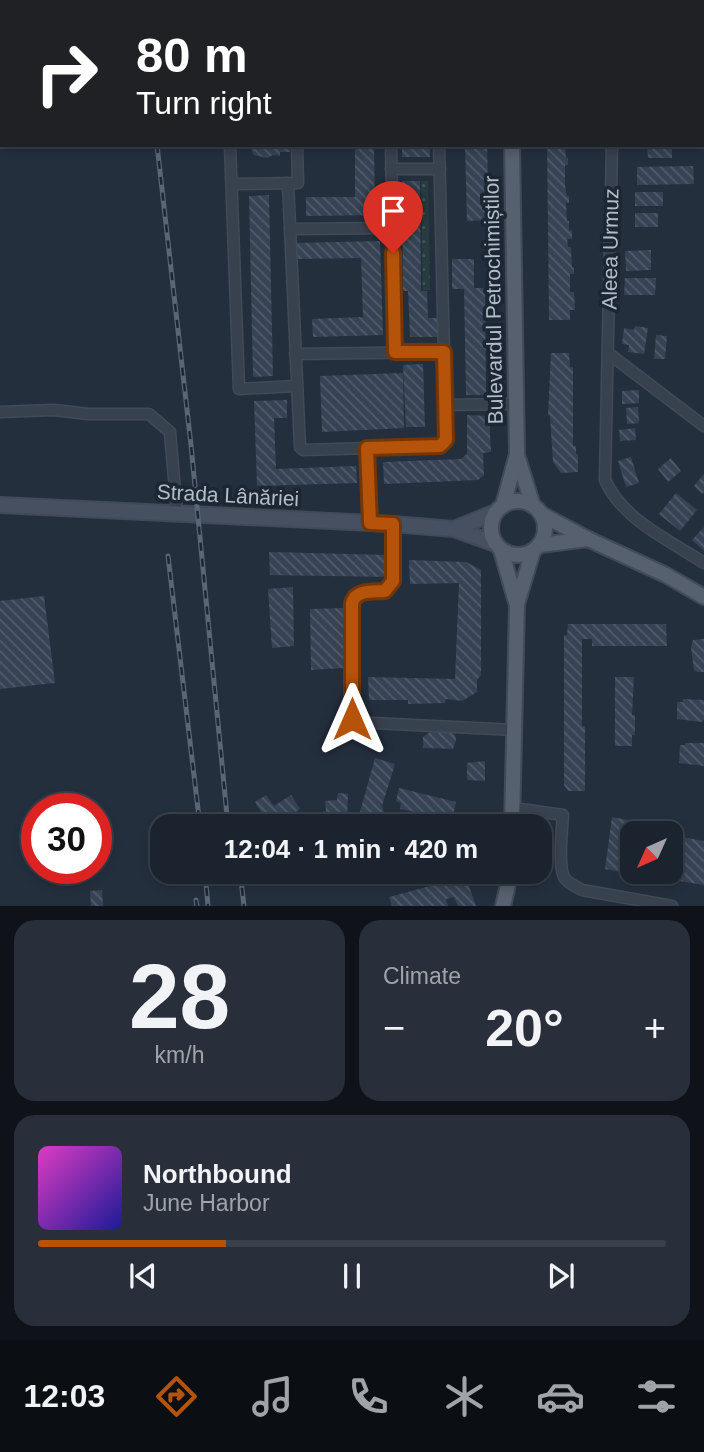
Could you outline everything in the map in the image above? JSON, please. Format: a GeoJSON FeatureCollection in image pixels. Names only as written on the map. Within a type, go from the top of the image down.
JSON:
{"type":"FeatureCollection","features":[{"type":"Feature","properties":{"kind":"main road","name":"Bulevardul Petrochimiștilor"},"geometry":{"type":"LineString","coordinates":[[512,147],[517,454],[537,510]]}},
{"type":"Feature","properties":{"kind":"main road","name":"Bulevardul Petrochimiștilor"},"geometry":{"type":"LineString","coordinates":[[499,509],[517,454]]}},
{"type":"Feature","properties":{"kind":"main road"},"geometry":{"type":"LineString","coordinates":[[517,604],[491,528],[499,509],[518,501],[589,539],[666,575],[704,597]]}},
{"type":"Feature","properties":{"kind":"main road"},"geometry":{"type":"LineString","coordinates":[[513,814],[517,604],[545,529],[537,510]]}},
{"type":"Feature","properties":{"kind":"main road"},"geometry":{"type":"LineString","coordinates":[[498,547],[517,556],[536,548],[589,539]]}},
{"type":"Feature","properties":{"kind":"main road"},"geometry":{"type":"LineString","coordinates":[[503,906],[508,884]]}},
{"type":"Feature","properties":{"kind":"main road"},"geometry":{"type":"LineString","coordinates":[[512,884],[513,906]]}},
{"type":"Feature","properties":{"kind":"street"},"geometry":{"type":"LineString","coordinates":[[230,147],[239,389],[296,386]]}},
{"type":"Feature","properties":{"kind":"street"},"geometry":{"type":"LineString","coordinates":[[232,184],[298,183],[297,147]]}},
{"type":"Feature","properties":{"kind":"street"},"geometry":{"type":"LineString","coordinates":[[391,147],[395,352]]}},
{"type":"Feature","properties":{"kind":"street"},"geometry":{"type":"LineString","coordinates":[[288,183],[300,447],[303,450],[440,446],[444,444],[445,405],[439,147]]}},
{"type":"Feature","properties":{"kind":"street","name":"Aleea Urmuz"},"geometry":{"type":"LineString","coordinates":[[612,147],[605,480],[612,497],[634,517],[704,563]]}},
{"type":"Feature","properties":{"kind":"street"},"geometry":{"type":"LineString","coordinates":[[391,169],[440,169]]}},
{"type":"Feature","properties":{"kind":"street"},"geometry":{"type":"LineString","coordinates":[[290,229],[393,228]]}},
{"type":"Feature","properties":{"kind":"street"},"geometry":{"type":"LineString","coordinates":[[295,354],[444,352]]}},
{"type":"Feature","properties":{"kind":"street"},"geometry":{"type":"LineString","coordinates":[[608,353],[704,426]]}},
{"type":"Feature","properties":{"kind":"street"},"geometry":{"type":"LineString","coordinates":[[445,405],[516,404]]}},
{"type":"Feature","properties":{"kind":"street"},"geometry":{"type":"LineString","coordinates":[[0,412],[54,410],[88,414],[149,414],[170,432],[177,513]]}},
{"type":"Feature","properties":{"kind":"street"},"geometry":{"type":"LineString","coordinates":[[367,448],[370,523]]}},
{"type":"Feature","properties":{"kind":"street","name":"Strada Lânăriei"},"geometry":{"type":"LineString","coordinates":[[0,505],[454,529]]}},
{"type":"Feature","properties":{"kind":"street"},"geometry":{"type":"LineString","coordinates":[[454,529],[499,509]]}},
{"type":"Feature","properties":{"kind":"street"},"geometry":{"type":"LineString","coordinates":[[393,524],[393,581],[390,588],[385,591],[359,593],[353,598],[353,722],[514,730]]}},
{"type":"Feature","properties":{"kind":"street"},"geometry":{"type":"LineString","coordinates":[[454,529],[498,547]]}},
{"type":"Feature","properties":{"kind":"street"},"geometry":{"type":"LineString","coordinates":[[513,808],[563,815],[564,877],[582,891],[672,906]]}},
{"type":"Feature","properties":{"kind":"green space"},"geometry":{"type":"Polygon","coordinates":[[[421,181],[428,181],[430,290],[423,290],[421,181]]]}},
{"type":"Feature","properties":{"kind":"building"},"geometry":{"type":"Polygon","coordinates":[[[250,147],[290,147],[290,152],[280,152],[280,156],[267,158],[254,155],[250,147]]]}},
{"type":"Feature","properties":{"kind":"building"},"geometry":{"type":"Polygon","coordinates":[[[355,147],[374,147],[375,215],[306,216],[306,197],[355,197],[355,147]]]}},
{"type":"Feature","properties":{"kind":"building"},"geometry":{"type":"Polygon","coordinates":[[[402,147],[430,147],[430,157],[402,157],[402,147]]]}},
{"type":"Feature","properties":{"kind":"building"},"geometry":{"type":"Polygon","coordinates":[[[465,147],[487,147],[489,220],[467,221],[465,147]]]}},
{"type":"Feature","properties":{"kind":"building"},"geometry":{"type":"Polygon","coordinates":[[[547,147],[565,147],[568,165],[565,165],[565,186],[569,196],[569,203],[566,203],[567,221],[569,230],[572,230],[572,239],[567,239],[574,268],[574,274],[570,274],[570,292],[574,292],[575,310],[570,310],[570,320],[549,320],[547,147]]]}},
{"type":"Feature","properties":{"kind":"building"},"geometry":{"type":"Polygon","coordinates":[[[647,147],[672,147],[672,158],[648,158],[647,147]]]}},
{"type":"Feature","properties":{"kind":"building"},"geometry":{"type":"Polygon","coordinates":[[[693,166],[694,184],[637,185],[637,167],[693,166]]]}},
{"type":"Feature","properties":{"kind":"building"},"geometry":{"type":"Polygon","coordinates":[[[402,181],[420,181],[421,291],[427,291],[428,318],[437,318],[438,337],[410,337],[408,291],[403,291],[402,181]]]}},
{"type":"Feature","properties":{"kind":"building"},"geometry":{"type":"Polygon","coordinates":[[[635,192],[663,192],[663,206],[635,206],[635,192]]]}},
{"type":"Feature","properties":{"kind":"building"},"geometry":{"type":"Polygon","coordinates":[[[269,195],[273,376],[253,377],[249,196],[269,195]]]}},
{"type":"Feature","properties":{"kind":"building"},"geometry":{"type":"Polygon","coordinates":[[[635,213],[658,213],[658,227],[635,227],[635,213]]]}},
{"type":"Feature","properties":{"kind":"building"},"geometry":{"type":"Polygon","coordinates":[[[380,241],[383,335],[313,337],[312,319],[363,317],[361,258],[296,259],[296,243],[380,241]]]}},
{"type":"Feature","properties":{"kind":"building"},"geometry":{"type":"Polygon","coordinates":[[[651,250],[651,270],[626,271],[625,251],[651,250]]]}},
{"type":"Feature","properties":{"kind":"building"},"geometry":{"type":"Polygon","coordinates":[[[452,259],[474,259],[474,288],[485,288],[486,395],[466,395],[464,289],[452,289],[452,259]]]}},
{"type":"Feature","properties":{"kind":"building"},"geometry":{"type":"Polygon","coordinates":[[[625,278],[656,278],[655,295],[624,295],[625,278]]]}},
{"type":"Feature","properties":{"kind":"building"},"geometry":{"type":"Polygon","coordinates":[[[635,326],[648,328],[644,354],[628,352],[629,345],[622,344],[624,328],[634,330],[635,326]]]}},
{"type":"Feature","properties":{"kind":"building"},"geometry":{"type":"Polygon","coordinates":[[[656,335],[667,336],[665,359],[654,359],[656,335]]]}},
{"type":"Feature","properties":{"kind":"building"},"geometry":{"type":"Polygon","coordinates":[[[551,353],[569,353],[570,367],[573,367],[573,446],[576,446],[578,454],[578,472],[561,473],[553,462],[548,415],[551,353]]]}},
{"type":"Feature","properties":{"kind":"building"},"geometry":{"type":"Polygon","coordinates":[[[423,364],[425,427],[406,427],[403,365],[423,364]]]}},
{"type":"Feature","properties":{"kind":"building"},"geometry":{"type":"Polygon","coordinates":[[[403,373],[404,428],[322,432],[320,376],[403,373]]]}},
{"type":"Feature","properties":{"kind":"building"},"geometry":{"type":"Polygon","coordinates":[[[639,390],[639,403],[622,404],[622,391],[639,390]]]}},
{"type":"Feature","properties":{"kind":"building"},"geometry":{"type":"Polygon","coordinates":[[[287,400],[287,418],[274,418],[276,469],[356,466],[357,483],[257,486],[254,401],[287,400]]]}},
{"type":"Feature","properties":{"kind":"building"},"geometry":{"type":"Polygon","coordinates":[[[638,407],[639,423],[627,424],[626,408],[638,407]]]}},
{"type":"Feature","properties":{"kind":"building"},"geometry":{"type":"Polygon","coordinates":[[[467,415],[489,416],[491,452],[483,453],[484,475],[478,480],[384,484],[383,462],[461,459],[467,454],[467,415]]]}},
{"type":"Feature","properties":{"kind":"building"},"geometry":{"type":"Polygon","coordinates":[[[635,428],[636,440],[620,441],[619,430],[635,428]]]}},
{"type":"Feature","properties":{"kind":"building"},"geometry":{"type":"Polygon","coordinates":[[[631,457],[639,483],[626,487],[618,461],[631,457]]]}},
{"type":"Feature","properties":{"kind":"building"},"geometry":{"type":"Polygon","coordinates":[[[671,458],[681,471],[668,482],[658,469],[671,458]]]}},
{"type":"Feature","properties":{"kind":"building"},"geometry":{"type":"Polygon","coordinates":[[[704,474],[704,492],[702,494],[694,486],[704,474]]]}},
{"type":"Feature","properties":{"kind":"building"},"geometry":{"type":"Polygon","coordinates":[[[676,493],[697,510],[680,531],[659,514],[676,493]]]}},
{"type":"Feature","properties":{"kind":"building"},"geometry":{"type":"Polygon","coordinates":[[[704,527],[704,551],[692,540],[704,527]]]}},
{"type":"Feature","properties":{"kind":"building"},"geometry":{"type":"Polygon","coordinates":[[[269,552],[387,555],[389,577],[270,575],[269,552]]]}},
{"type":"Feature","properties":{"kind":"building"},"geometry":{"type":"Polygon","coordinates":[[[409,560],[466,562],[481,570],[481,675],[477,680],[477,692],[462,701],[446,699],[445,703],[408,704],[408,700],[369,700],[368,677],[455,679],[459,583],[410,584],[409,560]]]}},
{"type":"Feature","properties":{"kind":"building"},"geometry":{"type":"Polygon","coordinates":[[[293,587],[294,646],[272,648],[268,589],[293,587]]]}},
{"type":"Feature","properties":{"kind":"building"},"geometry":{"type":"Polygon","coordinates":[[[44,596],[55,683],[0,689],[0,601],[44,596]]]}},
{"type":"Feature","properties":{"kind":"building"},"geometry":{"type":"Polygon","coordinates":[[[343,608],[343,668],[311,670],[310,609],[343,608]]]}},
{"type":"Feature","properties":{"kind":"building"},"geometry":{"type":"Polygon","coordinates":[[[568,624],[666,624],[667,646],[592,646],[592,639],[582,639],[585,791],[568,791],[564,785],[564,635],[567,635],[568,624]]]}},
{"type":"Feature","properties":{"kind":"building"},"geometry":{"type":"Polygon","coordinates":[[[704,639],[704,672],[698,672],[694,670],[691,647],[693,640],[704,639]]]}},
{"type":"Feature","properties":{"kind":"building"},"geometry":{"type":"Polygon","coordinates":[[[615,677],[634,677],[632,715],[635,715],[635,735],[632,735],[632,746],[615,746],[615,677]]]}},
{"type":"Feature","properties":{"kind":"building"},"geometry":{"type":"Polygon","coordinates":[[[683,699],[704,700],[702,722],[677,719],[677,702],[683,702],[683,699]]]}},
{"type":"Feature","properties":{"kind":"building"},"geometry":{"type":"Polygon","coordinates":[[[450,731],[456,740],[453,749],[423,748],[423,737],[430,732],[450,731]]]}},
{"type":"Feature","properties":{"kind":"building"},"geometry":{"type":"Polygon","coordinates":[[[704,743],[704,766],[679,763],[680,745],[704,743]]]}},
{"type":"Feature","properties":{"kind":"building"},"geometry":{"type":"Polygon","coordinates":[[[375,758],[395,764],[382,806],[384,812],[390,814],[359,814],[375,758]]]}},
{"type":"Feature","properties":{"kind":"building"},"geometry":{"type":"Polygon","coordinates":[[[485,761],[485,781],[467,780],[467,763],[485,761]]]}},
{"type":"Feature","properties":{"kind":"building"},"geometry":{"type":"Polygon","coordinates":[[[399,788],[456,802],[453,814],[424,814],[400,809],[401,803],[396,801],[399,788]]]}},
{"type":"Feature","properties":{"kind":"building"},"geometry":{"type":"Polygon","coordinates":[[[338,793],[348,794],[347,814],[316,814],[326,811],[325,801],[337,800],[338,793]]]}},
{"type":"Feature","properties":{"kind":"building"},"geometry":{"type":"Polygon","coordinates":[[[266,795],[274,806],[291,795],[300,809],[293,814],[262,814],[255,802],[266,795]]]}},
{"type":"Feature","properties":{"kind":"building"},"geometry":{"type":"Polygon","coordinates":[[[612,817],[634,821],[620,821],[620,871],[605,869],[612,817]]]}},
{"type":"Feature","properties":{"kind":"building"},"geometry":{"type":"Polygon","coordinates":[[[683,837],[704,841],[704,885],[683,882],[683,837]]]}},
{"type":"Feature","properties":{"kind":"building"},"geometry":{"type":"Polygon","coordinates":[[[438,884],[468,884],[476,906],[458,906],[454,897],[446,899],[448,906],[392,906],[389,897],[438,884]]]}},
{"type":"Feature","properties":{"kind":"building"},"geometry":{"type":"Polygon","coordinates":[[[102,890],[103,906],[91,906],[90,891],[102,890]]]}},
{"type":"Feature","properties":{"kind":"railway"},"geometry":{"type":"LineString","coordinates":[[157,147],[191,445],[227,814]]}},
{"type":"Feature","properties":{"kind":"railway"},"geometry":{"type":"LineString","coordinates":[[168,556],[199,814]]}},
{"type":"Feature","properties":{"kind":"railway"},"geometry":{"type":"LineString","coordinates":[[206,884],[208,906]]}},
{"type":"Feature","properties":{"kind":"railway"},"geometry":{"type":"LineString","coordinates":[[241,884],[244,906]]}},
{"type":"Feature","properties":{"kind":"railway"},"geometry":{"type":"LineString","coordinates":[[196,900],[197,906]]}},
{"type":"Feature","properties":{"kind":"route"},"geometry":{"type":"LineString","coordinates":[[352,719],[353,598],[359,593],[385,591],[393,581],[393,524],[370,523],[367,448],[440,446],[446,440],[444,352],[395,352],[393,253]]}}]}
